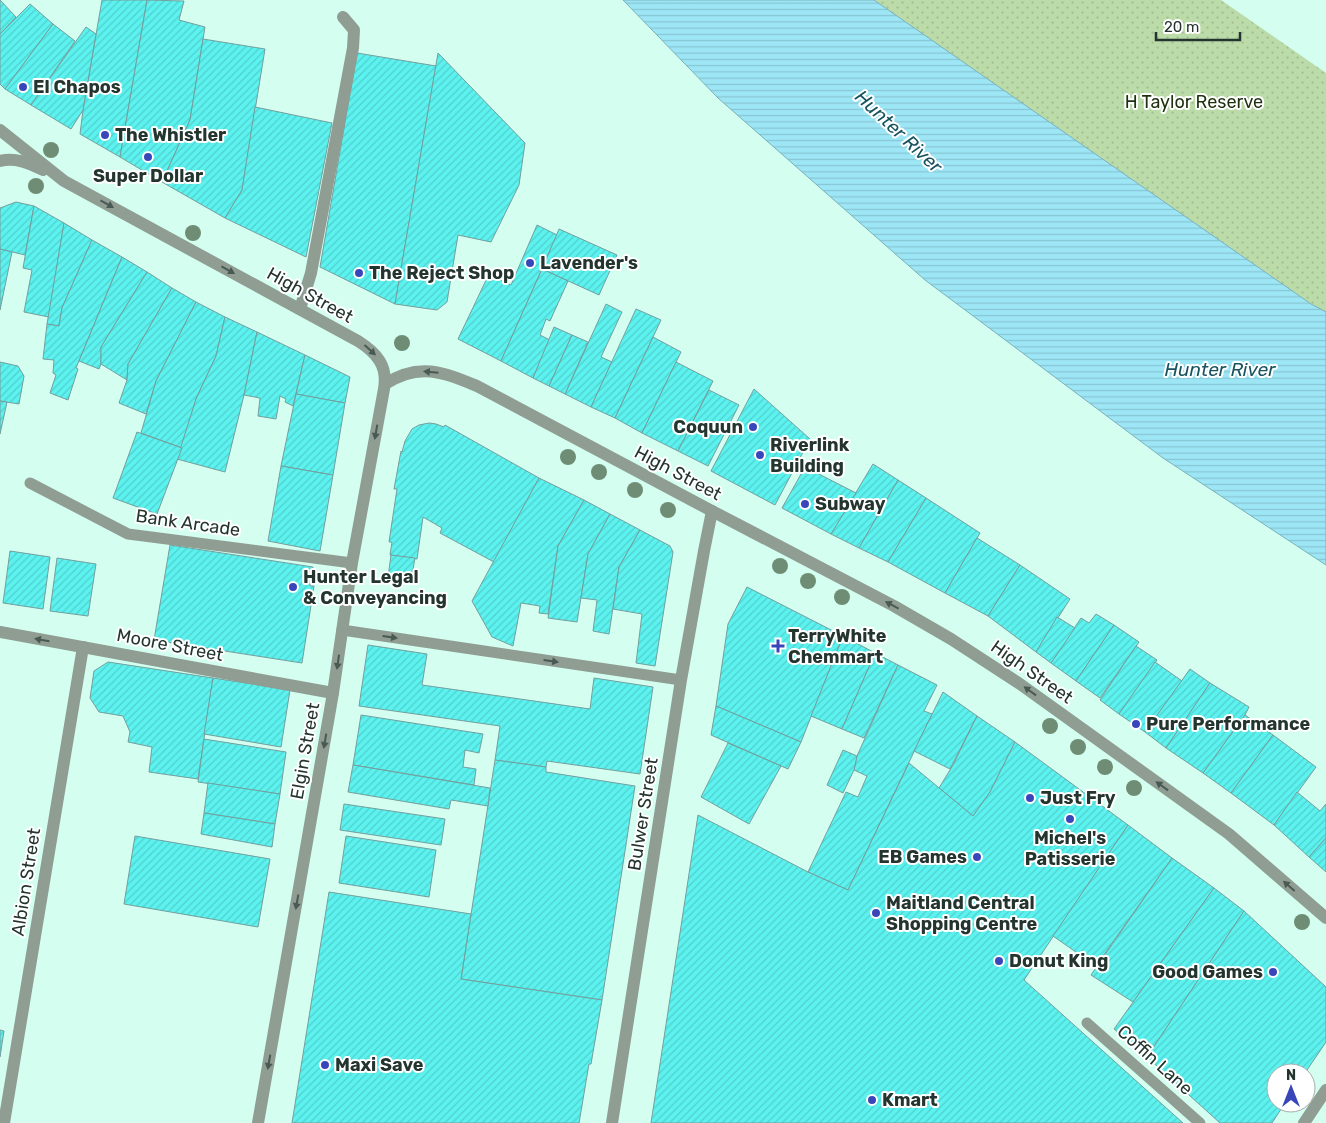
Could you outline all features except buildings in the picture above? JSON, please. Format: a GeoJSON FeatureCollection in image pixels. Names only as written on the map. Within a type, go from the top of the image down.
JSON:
{"type":"FeatureCollection","features":[{"type":"Feature","properties":{"kind":"street"},"geometry":{"type":"LineString","coordinates":[[300,309],[311,273],[353,48],[354,30],[343,18]]}},
{"type":"Feature","properties":{"kind":"street","name":"High Street"},"geometry":{"type":"LineString","coordinates":[[0,130],[64,181],[351,337],[370,350],[381,362],[385,384],[409,373],[434,371],[450,374],[478,386],[894,606],[951,639],[1020,684],[1229,834],[1326,918]]}},
{"type":"Feature","properties":{"kind":"street"},"geometry":{"type":"LineString","coordinates":[[0,161],[20,160],[34,165],[64,181]]}},
{"type":"Feature","properties":{"kind":"street","name":"Elgin Street"},"geometry":{"type":"LineString","coordinates":[[258,1123],[333,693],[352,563],[385,384]]}},
{"type":"Feature","properties":{"kind":"street","name":"Bulwer Street"},"geometry":{"type":"LineString","coordinates":[[612,1123],[681,680],[712,511]]}},
{"type":"Feature","properties":{"kind":"street","name":"Moore Street"},"geometry":{"type":"LineString","coordinates":[[0,632],[333,693]]}},
{"type":"Feature","properties":{"kind":"street","name":"Albion Street"},"geometry":{"type":"LineString","coordinates":[[4,1123],[83,647]]}},
{"type":"Feature","properties":{"kind":"street"},"geometry":{"type":"LineString","coordinates":[[1304,1123],[1326,1090]]}},
{"type":"Feature","properties":{"kind":"lane","name":"Bank Arcade"},"geometry":{"type":"LineString","coordinates":[[30,483],[128,534],[352,563]]}},
{"type":"Feature","properties":{"kind":"lane"},"geometry":{"type":"LineString","coordinates":[[342,630],[681,680]]}},
{"type":"Feature","properties":{"kind":"lane","name":"Coffin Lane"},"geometry":{"type":"LineString","coordinates":[[1087,1023],[1200,1123]]}},
{"type":"Feature","properties":{"kind":"green space","name":"H Taylor Reserve"},"geometry":{"type":"Polygon","coordinates":[[[874,0],[1221,0],[1326,73],[1326,312],[1311,304],[874,0]]]}},
{"type":"Feature","properties":{"kind":"water","name":"Hunter River"},"geometry":{"type":"Polygon","coordinates":[[[623,0],[874,0],[1311,304],[1326,312],[1326,565],[1163,458],[925,280],[718,98],[623,0]]]}},
{"type":"Feature","properties":{"kind":"place","name":"El Chapos"},"geometry":{"type":"Point","coordinates":[23,87]}},
{"type":"Feature","properties":{"kind":"place","name":"The Whistler"},"geometry":{"type":"Point","coordinates":[105,135]}},
{"type":"Feature","properties":{"kind":"place","name":"Super Dollar"},"geometry":{"type":"Point","coordinates":[148,157]}},
{"type":"Feature","properties":{"kind":"place","name":"Lavender's"},"geometry":{"type":"Point","coordinates":[530,263]}},
{"type":"Feature","properties":{"kind":"place","name":"The Reject Shop"},"geometry":{"type":"Point","coordinates":[359,273]}},
{"type":"Feature","properties":{"kind":"place","name":"Coquun"},"geometry":{"type":"Point","coordinates":[753,427]}},
{"type":"Feature","properties":{"kind":"place","name":"Riverlink Building"},"geometry":{"type":"Point","coordinates":[760,455]}},
{"type":"Feature","properties":{"kind":"place","name":"Subway"},"geometry":{"type":"Point","coordinates":[805,504]}},
{"type":"Feature","properties":{"kind":"place","name":"Hunter Legal & Conveyancing"},"geometry":{"type":"Point","coordinates":[293,587]}},
{"type":"Feature","properties":{"kind":"place","name":"TerryWhite Chemmart"},"geometry":{"type":"Point","coordinates":[778,646]}},
{"type":"Feature","properties":{"kind":"place","name":"Pure Performance"},"geometry":{"type":"Point","coordinates":[1136,724]}},
{"type":"Feature","properties":{"kind":"place","name":"Just Fry"},"geometry":{"type":"Point","coordinates":[1030,798]}},
{"type":"Feature","properties":{"kind":"place","name":"Michel's Patisserie"},"geometry":{"type":"Point","coordinates":[1070,819]}},
{"type":"Feature","properties":{"kind":"place","name":"EB Games"},"geometry":{"type":"Point","coordinates":[977,857]}},
{"type":"Feature","properties":{"kind":"place","name":"Maitland Central Shopping Centre"},"geometry":{"type":"Point","coordinates":[876,913]}},
{"type":"Feature","properties":{"kind":"place","name":"Donut King"},"geometry":{"type":"Point","coordinates":[999,961]}},
{"type":"Feature","properties":{"kind":"place","name":"Good Games"},"geometry":{"type":"Point","coordinates":[1273,972]}},
{"type":"Feature","properties":{"kind":"place","name":"Maxi Save"},"geometry":{"type":"Point","coordinates":[325,1065]}},
{"type":"Feature","properties":{"kind":"place","name":"Kmart"},"geometry":{"type":"Point","coordinates":[872,1100]}}]}
